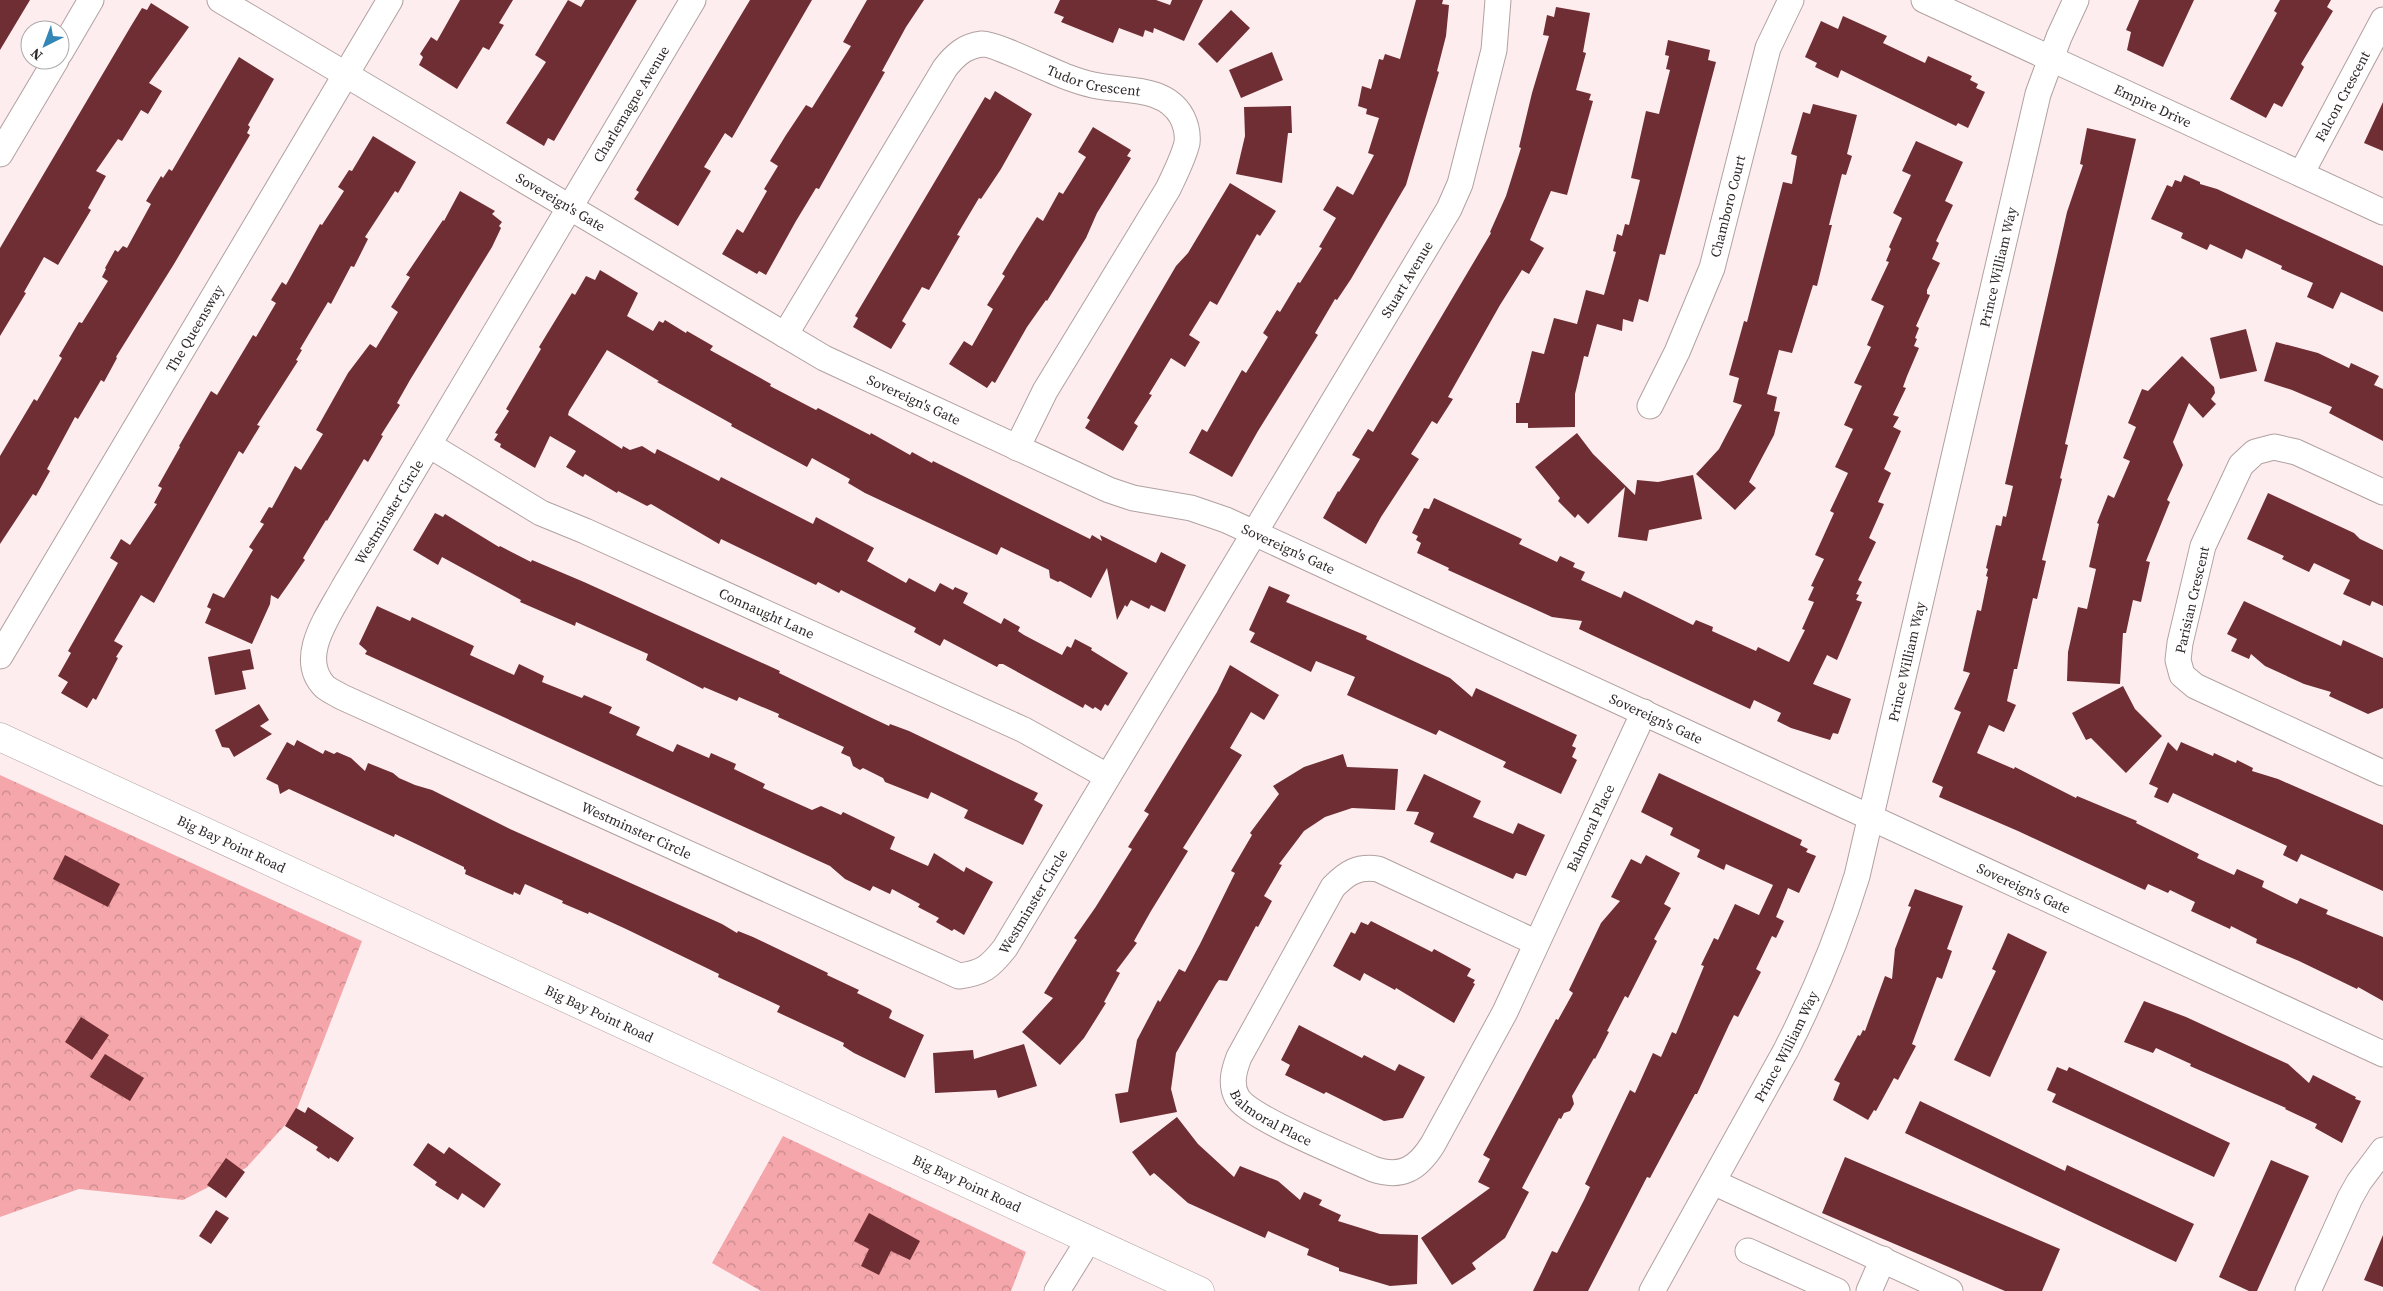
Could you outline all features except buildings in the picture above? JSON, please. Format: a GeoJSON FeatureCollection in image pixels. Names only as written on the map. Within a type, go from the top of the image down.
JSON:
{"type":"FeatureCollection","features":[{"type":"Feature","properties":{"kind":"main road","name":"Big Bay Point Road"},"geometry":{"type":"LineString","coordinates":[[0,737],[1088,1241],[1200,1291]]}},
{"type":"Feature","properties":{"kind":"street"},"geometry":{"type":"LineString","coordinates":[[70,36],[92,0]]}},
{"type":"Feature","properties":{"kind":"street","name":"Sovereign's Gate"},"geometry":{"type":"LineString","coordinates":[[220,0],[824,358],[1115,492],[1192,508],[1226,520],[2383,1054]]}},
{"type":"Feature","properties":{"kind":"street","name":"The Queensway"},"geometry":{"type":"LineString","coordinates":[[0,656],[390,0]]}},
{"type":"Feature","properties":{"kind":"street","name":"Charlemagne Avenue"},"geometry":{"type":"LineString","coordinates":[[568,207],[693,0]]}},
{"type":"Feature","properties":{"kind":"street","name":"Stuart Avenue"},"geometry":{"type":"LineString","coordinates":[[1253,533],[1449,209],[1460,184],[1494,50],[1498,0]]}},
{"type":"Feature","properties":{"kind":"street","name":"Chamboro Court"},"geometry":{"type":"LineString","coordinates":[[1650,406],[1677,352],[1712,268],[1768,48],[1791,0]]}},
{"type":"Feature","properties":{"kind":"street","name":"Empire Drive"},"geometry":{"type":"LineString","coordinates":[[1924,0],[2383,212]]}},
{"type":"Feature","properties":{"kind":"street","name":"Prince William Way"},"geometry":{"type":"LineString","coordinates":[[1652,1291],[1790,1042],[1820,980],[1838,936],[1856,876],[1870,818],[2038,94],[2076,0]]}},
{"type":"Feature","properties":{"kind":"street","name":"Falcon Crescent"},"geometry":{"type":"LineString","coordinates":[[2301,174],[2383,20]]}},
{"type":"Feature","properties":{"kind":"street","name":"Tudor Crescent"},"geometry":{"type":"LineString","coordinates":[[785,336],[945,68],[963,50],[984,44],[997,47],[1042,68],[1092,85],[1154,94],[1168,100],[1178,111],[1186,125],[1187,141],[1180,165],[1045,391],[1017,448]]}},
{"type":"Feature","properties":{"kind":"street"},"geometry":{"type":"LineString","coordinates":[[0,154],[50,70]]}},
{"type":"Feature","properties":{"kind":"street","name":"Westminster Circle"},"geometry":{"type":"LineString","coordinates":[[568,207],[344,587],[319,634],[314,660],[317,675],[326,687],[342,697],[959,976],[976,974],[992,964],[1253,533]]}},
{"type":"Feature","properties":{"kind":"street","name":"Connaught Lane"},"geometry":{"type":"LineString","coordinates":[[429,445],[541,513],[594,535],[1024,730],[1107,776]]}},
{"type":"Feature","properties":{"kind":"street","name":"Parisian Crescent"},"geometry":{"type":"LineString","coordinates":[[2383,492],[2296,452],[2274,447],[2255,452],[2241,465],[2203,546],[2180,643],[2178,660],[2182,675],[2195,686],[2383,773]]}},
{"type":"Feature","properties":{"kind":"street","name":"Balmoral Place"},"geometry":{"type":"LineString","coordinates":[[1537,943],[1378,869],[1358,868],[1350,872],[1333,888],[1239,1057],[1234,1070],[1233,1084],[1237,1098],[1256,1115],[1374,1169],[1392,1173],[1411,1168],[1426,1155],[1505,1012],[1537,943],[1644,712]]}},
{"type":"Feature","properties":{"kind":"street"},"geometry":{"type":"LineString","coordinates":[[2308,1291],[2350,1198],[2359,1182],[2383,1150]]}},
{"type":"Feature","properties":{"kind":"street"},"geometry":{"type":"LineString","coordinates":[[1713,1182],[1782,1216],[1883,1259],[1950,1291]]}},
{"type":"Feature","properties":{"kind":"street"},"geometry":{"type":"LineString","coordinates":[[1057,1291],[1088,1241]]}},
{"type":"Feature","properties":{"kind":"street"},"geometry":{"type":"LineString","coordinates":[[1748,1251],[1837,1291]]}},
{"type":"Feature","properties":{"kind":"street"},"geometry":{"type":"LineString","coordinates":[[1869,1291],[1883,1259]]}},
{"type":"Feature","properties":{"kind":"green space"},"geometry":{"type":"Polygon","coordinates":[[[0,775],[362,941],[295,1114],[246,1168],[183,1200],[79,1189],[0,1217],[0,775]]]}},
{"type":"Feature","properties":{"kind":"green space"},"geometry":{"type":"Polygon","coordinates":[[[783,1136],[1026,1252],[1011,1291],[761,1291],[712,1263],[783,1136]]]}}]}
